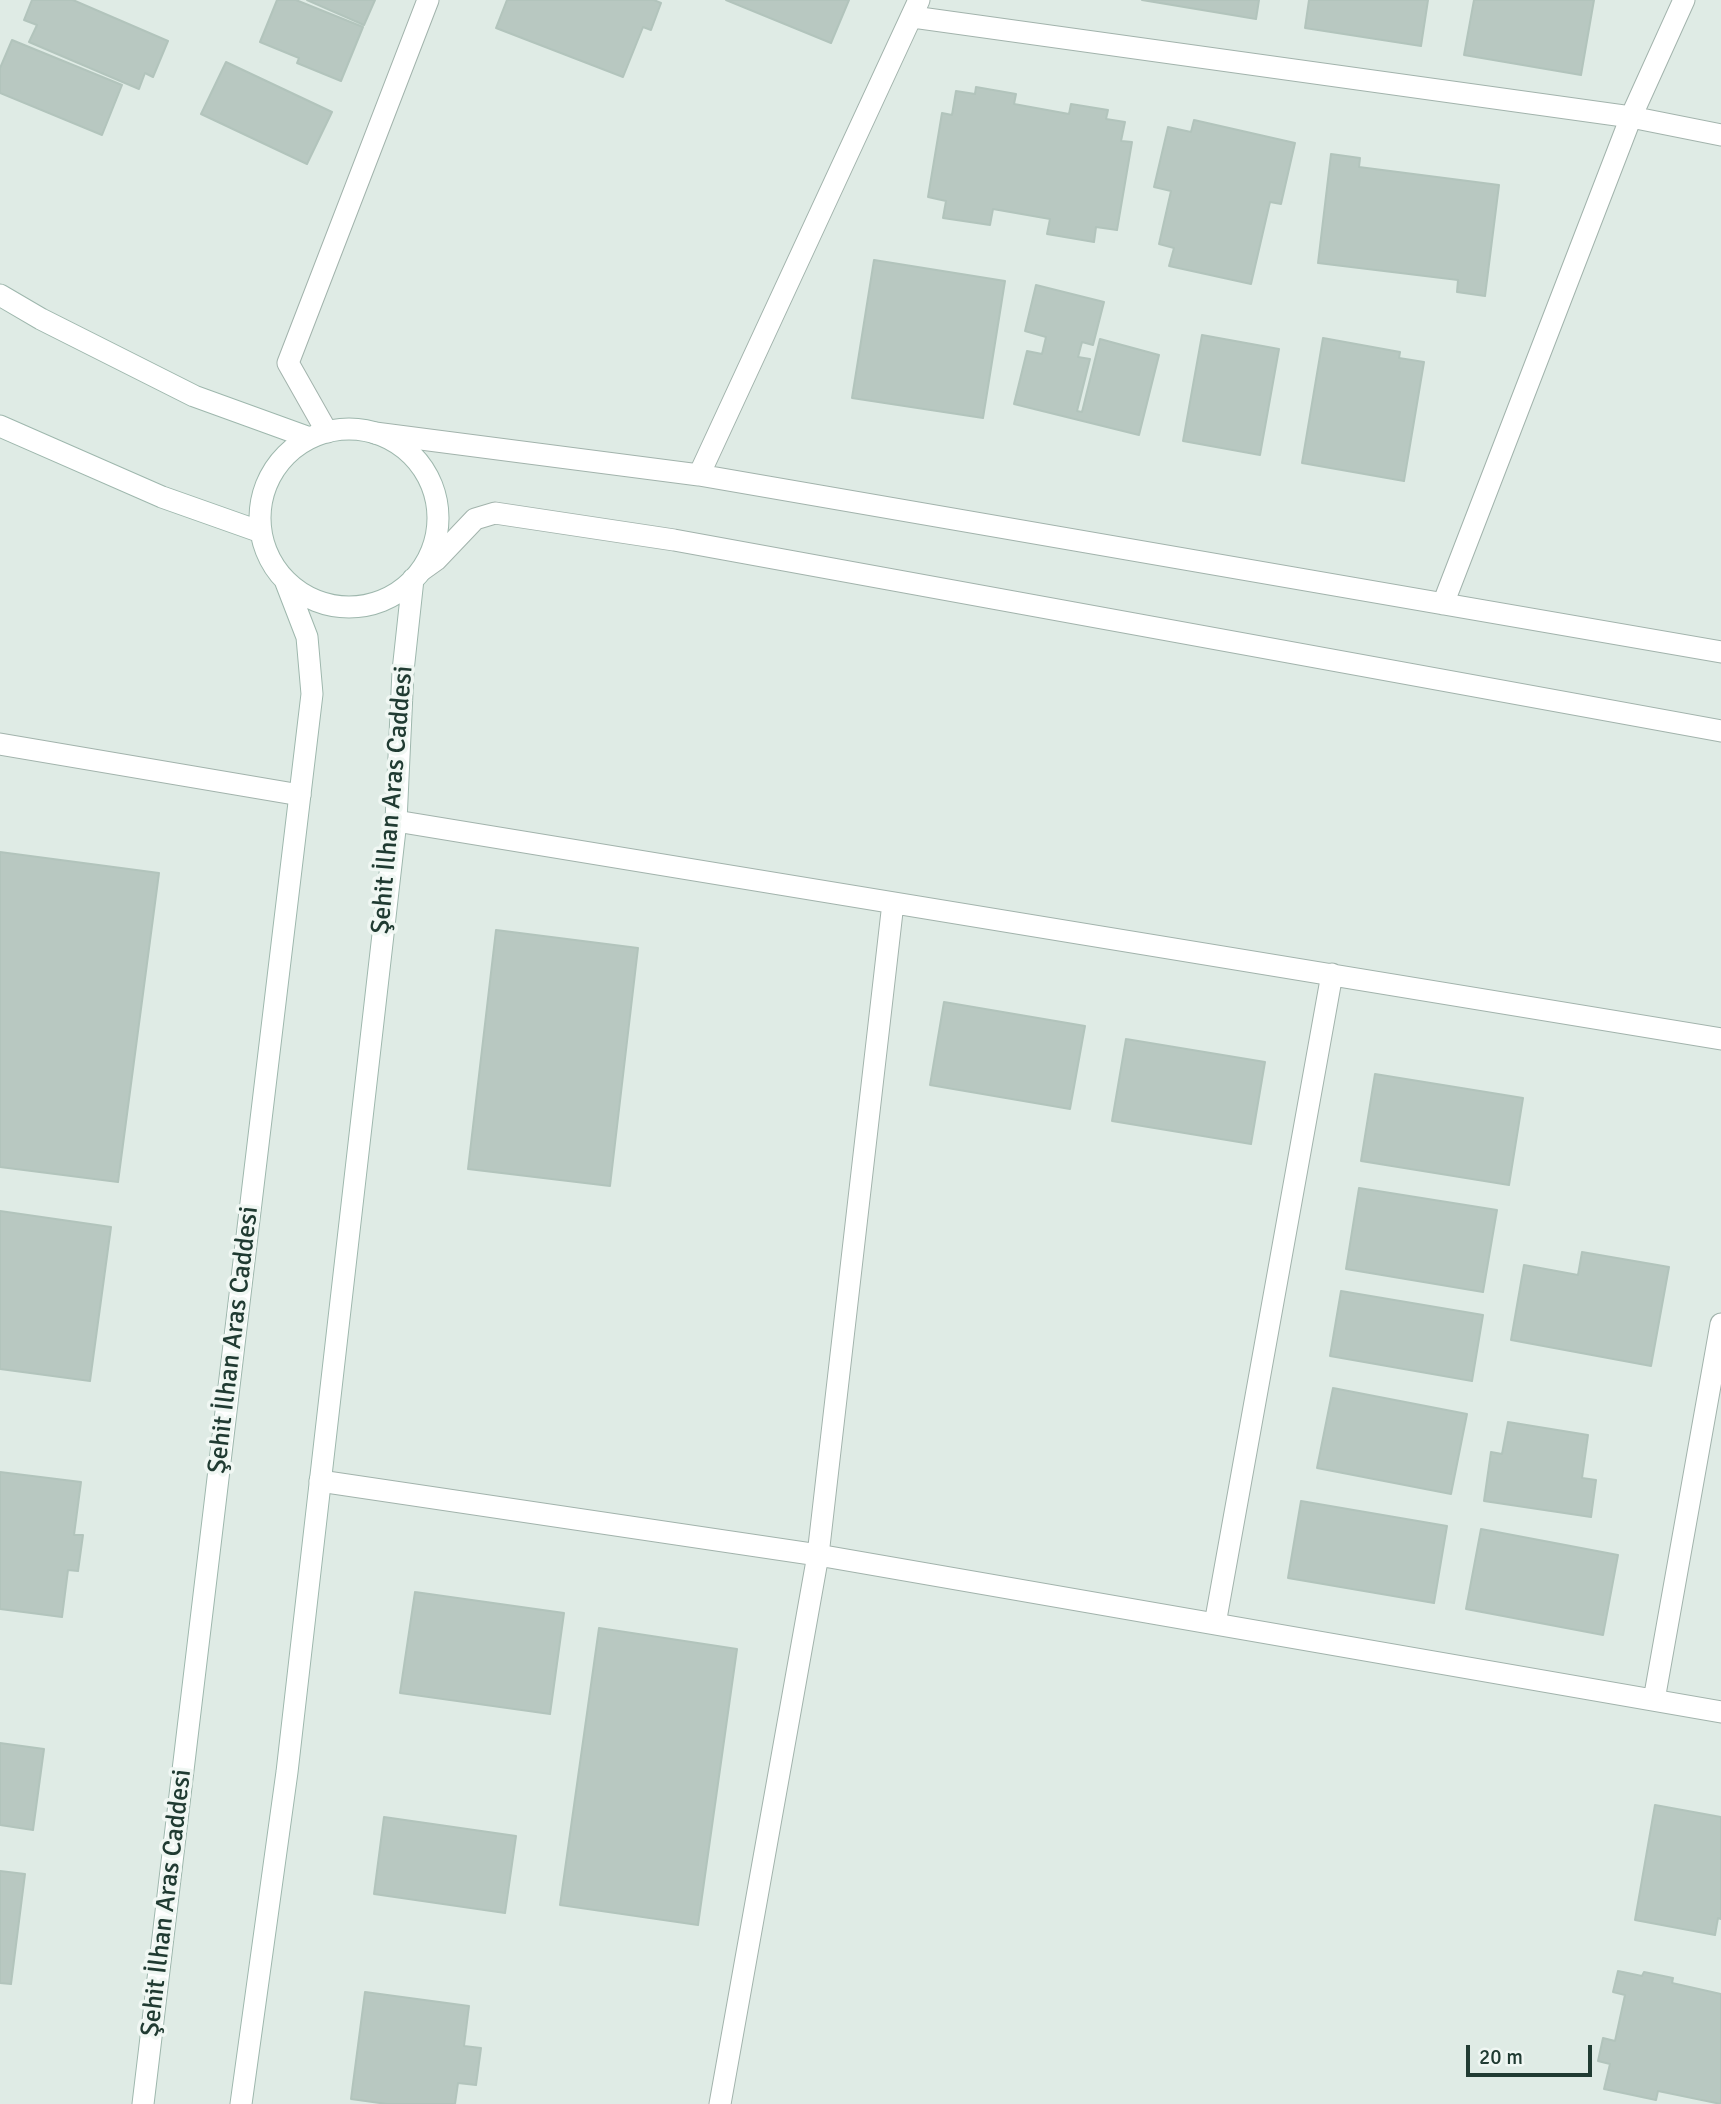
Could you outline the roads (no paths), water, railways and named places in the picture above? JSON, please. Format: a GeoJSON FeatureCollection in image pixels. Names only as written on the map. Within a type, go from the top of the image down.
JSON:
{"type":"FeatureCollection","features":[{"type":"Feature","properties":{"kind":"street"},"geometry":{"type":"LineString","coordinates":[[319,435],[288,363],[428,0]]}},
{"type":"Feature","properties":{"kind":"street"},"geometry":{"type":"LineString","coordinates":[[1443,604],[1631,117],[1684,0]]}},
{"type":"Feature","properties":{"kind":"street"},"geometry":{"type":"LineString","coordinates":[[699,475],[916,9],[1631,117],[1721,135]]}},
{"type":"Feature","properties":{"kind":"street"},"geometry":{"type":"LineString","coordinates":[[0,295],[41,320],[194,396],[319,435]]}},
{"type":"Feature","properties":{"kind":"street"},"geometry":{"type":"LineString","coordinates":[[0,425],[162,497],[261,532]]}},
{"type":"Feature","properties":{"kind":"street"},"geometry":{"type":"LineString","coordinates":[[1721,652],[699,475],[351,429],[319,435],[291,450],[276,467],[265,487],[260,510],[261,532],[269,558],[285,580],[306,596],[330,604],[356,606],[382,601],[404,588],[436,561],[475,519],[495,513],[674,540],[1721,731]]}},
{"type":"Feature","properties":{"kind":"street"},"geometry":{"type":"LineString","coordinates":[[375,433],[397,442],[415,458],[429,478],[437,501],[439,525],[433,549],[417,575]]}},
{"type":"Feature","properties":{"kind":"street","name":"Şehit İlhan Aras Caddesi"},"geometry":{"type":"LineString","coordinates":[[241,2104],[287,1772],[396,821],[403,671],[417,575]]}},
{"type":"Feature","properties":{"kind":"street","name":"Şehit İlhan Aras Caddesi"},"geometry":{"type":"LineString","coordinates":[[143,2104],[312,694],[307,637],[285,580]]}},
{"type":"Feature","properties":{"kind":"street"},"geometry":{"type":"LineString","coordinates":[[0,744],[300,795]]}},
{"type":"Feature","properties":{"kind":"street"},"geometry":{"type":"LineString","coordinates":[[396,821],[1721,1039]]}},
{"type":"Feature","properties":{"kind":"street"},"geometry":{"type":"LineString","coordinates":[[720,2104],[818,1555],[893,903]]}},
{"type":"Feature","properties":{"kind":"street"},"geometry":{"type":"LineString","coordinates":[[1215,1624],[1332,974]]}},
{"type":"Feature","properties":{"kind":"street"},"geometry":{"type":"LineString","coordinates":[[1654,1700],[1721,1324]]}},
{"type":"Feature","properties":{"kind":"street"},"geometry":{"type":"LineString","coordinates":[[320,1481],[818,1555],[1721,1712]]}}]}
